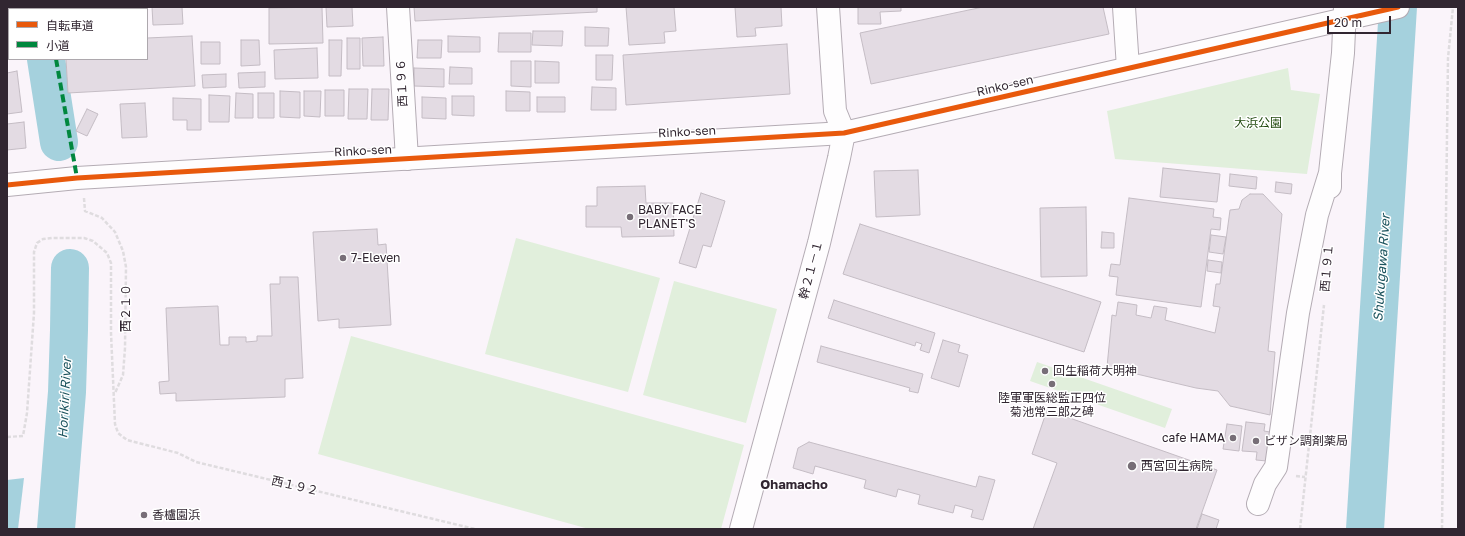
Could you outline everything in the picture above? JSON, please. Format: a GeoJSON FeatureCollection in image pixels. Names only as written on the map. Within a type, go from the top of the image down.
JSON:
{"type":"FeatureCollection","features":[{"type":"Feature","properties":{"kind":"street","name":"西１９６"},"geometry":{"type":"LineString","coordinates":[[398,7],[407,159]]}},
{"type":"Feature","properties":{"kind":"street"},"geometry":{"type":"LineString","coordinates":[[828,7],[835,111],[844,133]]}},
{"type":"Feature","properties":{"kind":"street"},"geometry":{"type":"LineString","coordinates":[[1124,7],[1128,68]]}},
{"type":"Feature","properties":{"kind":"street","name":"Rinko-sen"},"geometry":{"type":"LineString","coordinates":[[7,185],[77,178],[844,133],[1128,68],[1348,14],[1398,7]]}},
{"type":"Feature","properties":{"kind":"street"},"geometry":{"type":"LineString","coordinates":[[1331,215],[1330,173],[1348,14]]}},
{"type":"Feature","properties":{"kind":"street","name":"幹２１－１"},"geometry":{"type":"LineString","coordinates":[[740,529],[819,243],[840,158],[844,133]]}},
{"type":"Feature","properties":{"kind":"street"},"geometry":{"type":"LineString","coordinates":[[1258,504],[1266,484],[1276,467],[1298,313],[1316,215],[1330,173]]}},
{"type":"Feature","properties":{"kind":"path"},"geometry":{"type":"LineString","coordinates":[[1442,529],[1448,58],[1453,7]]}},
{"type":"Feature","properties":{"kind":"path"},"geometry":{"type":"LineString","coordinates":[[7,437],[23,436],[27,413],[34,320],[34,252],[37,243],[43,240],[84,238],[93,241],[107,253],[111,263],[111,333],[114,394]]}},
{"type":"Feature","properties":{"kind":"path"},"geometry":{"type":"LineString","coordinates":[[1299,476],[1305,477]]}},
{"type":"Feature","properties":{"kind":"green space","name":"大浜公園"},"geometry":{"type":"Polygon","coordinates":[[[1288,68],[1291,90],[1320,94],[1307,174],[1115,159],[1107,111],[1288,68]]]}},
{"type":"Feature","properties":{"kind":"green space"},"geometry":{"type":"Polygon","coordinates":[[[516,238],[660,278],[628,392],[485,354],[516,238]]]}},
{"type":"Feature","properties":{"kind":"green space"},"geometry":{"type":"Polygon","coordinates":[[[674,281],[777,309],[746,423],[643,395],[674,281]]]}},
{"type":"Feature","properties":{"kind":"green space"},"geometry":{"type":"Polygon","coordinates":[[[351,336],[744,445],[721,529],[589,529],[318,454],[351,336]]]}},
{"type":"Feature","properties":{"kind":"green space"},"geometry":{"type":"Polygon","coordinates":[[[1037,362],[1172,409],[1165,428],[1030,381],[1037,362]]]}},
{"type":"Feature","properties":{"kind":"water"},"geometry":{"type":"Polygon","coordinates":[[[24,478],[18,529],[7,529],[7,480],[24,478]]]}},
{"type":"Feature","properties":{"kind":"building"},"geometry":{"type":"Polygon","coordinates":[[[152,7],[182,7],[183,24],[153,25],[152,7]]]}},
{"type":"Feature","properties":{"kind":"building"},"geometry":{"type":"Polygon","coordinates":[[[322,7],[323,43],[269,44],[269,8],[322,7]]]}},
{"type":"Feature","properties":{"kind":"building"},"geometry":{"type":"Polygon","coordinates":[[[326,7],[352,7],[353,26],[327,27],[326,7]]]}},
{"type":"Feature","properties":{"kind":"building"},"geometry":{"type":"Polygon","coordinates":[[[414,7],[597,7],[597,12],[415,21],[414,7]]]}},
{"type":"Feature","properties":{"kind":"building"},"geometry":{"type":"Polygon","coordinates":[[[626,7],[674,7],[676,31],[664,32],[665,43],[629,45],[626,7]]]}},
{"type":"Feature","properties":{"kind":"building"},"geometry":{"type":"Polygon","coordinates":[[[735,7],[781,7],[782,26],[755,28],[756,36],[737,37],[735,7]]]}},
{"type":"Feature","properties":{"kind":"building"},"geometry":{"type":"Polygon","coordinates":[[[858,7],[901,7],[901,11],[880,12],[881,24],[858,24],[858,7]]]}},
{"type":"Feature","properties":{"kind":"building"},"geometry":{"type":"Polygon","coordinates":[[[983,7],[1103,7],[1109,34],[871,84],[860,33],[983,7]]]}},
{"type":"Feature","properties":{"kind":"building"},"geometry":{"type":"Polygon","coordinates":[[[585,27],[609,28],[608,46],[585,46],[585,27]]]}},
{"type":"Feature","properties":{"kind":"building"},"geometry":{"type":"Polygon","coordinates":[[[533,31],[563,31],[562,46],[532,45],[533,31]]]}},
{"type":"Feature","properties":{"kind":"building"},"geometry":{"type":"Polygon","coordinates":[[[499,33],[531,33],[531,52],[498,52],[499,33]]]}},
{"type":"Feature","properties":{"kind":"building"},"geometry":{"type":"Polygon","coordinates":[[[192,36],[195,86],[68,93],[66,60],[148,60],[148,38],[192,36]]]}},
{"type":"Feature","properties":{"kind":"building"},"geometry":{"type":"Polygon","coordinates":[[[448,36],[480,37],[480,52],[448,52],[448,36]]]}},
{"type":"Feature","properties":{"kind":"building"},"geometry":{"type":"Polygon","coordinates":[[[383,37],[384,66],[363,66],[362,38],[383,37]]]}},
{"type":"Feature","properties":{"kind":"building"},"geometry":{"type":"Polygon","coordinates":[[[347,38],[360,38],[360,69],[347,69],[347,38]]]}},
{"type":"Feature","properties":{"kind":"building"},"geometry":{"type":"Polygon","coordinates":[[[241,40],[259,40],[260,65],[241,66],[241,40]]]}},
{"type":"Feature","properties":{"kind":"building"},"geometry":{"type":"Polygon","coordinates":[[[329,40],[342,40],[341,76],[329,76],[329,40]]]}},
{"type":"Feature","properties":{"kind":"building"},"geometry":{"type":"Polygon","coordinates":[[[418,40],[442,40],[441,58],[417,58],[418,40]]]}},
{"type":"Feature","properties":{"kind":"building"},"geometry":{"type":"Polygon","coordinates":[[[201,42],[220,42],[220,64],[201,64],[201,42]]]}},
{"type":"Feature","properties":{"kind":"building"},"geometry":{"type":"Polygon","coordinates":[[[787,44],[790,94],[626,105],[623,55],[787,44]]]}},
{"type":"Feature","properties":{"kind":"building"},"geometry":{"type":"Polygon","coordinates":[[[317,48],[318,78],[275,79],[274,50],[317,48]]]}},
{"type":"Feature","properties":{"kind":"building"},"geometry":{"type":"Polygon","coordinates":[[[596,55],[613,55],[612,80],[596,80],[596,55]]]}},
{"type":"Feature","properties":{"kind":"building"},"geometry":{"type":"Polygon","coordinates":[[[511,61],[531,61],[531,87],[511,86],[511,61]]]}},
{"type":"Feature","properties":{"kind":"building"},"geometry":{"type":"Polygon","coordinates":[[[535,61],[559,62],[559,83],[535,83],[535,61]]]}},
{"type":"Feature","properties":{"kind":"building"},"geometry":{"type":"Polygon","coordinates":[[[450,67],[472,68],[472,84],[449,84],[450,67]]]}},
{"type":"Feature","properties":{"kind":"building"},"geometry":{"type":"Polygon","coordinates":[[[414,68],[444,69],[444,87],[414,86],[414,68]]]}},
{"type":"Feature","properties":{"kind":"building"},"geometry":{"type":"Polygon","coordinates":[[[17,71],[22,112],[7,114],[7,73],[17,71]]]}},
{"type":"Feature","properties":{"kind":"building"},"geometry":{"type":"Polygon","coordinates":[[[265,72],[265,87],[239,88],[238,73],[265,72]]]}},
{"type":"Feature","properties":{"kind":"building"},"geometry":{"type":"Polygon","coordinates":[[[226,74],[226,87],[203,88],[202,75],[226,74]]]}},
{"type":"Feature","properties":{"kind":"building"},"geometry":{"type":"Polygon","coordinates":[[[592,87],[616,88],[616,110],[591,110],[592,87]]]}},
{"type":"Feature","properties":{"kind":"building"},"geometry":{"type":"Polygon","coordinates":[[[349,89],[368,89],[367,119],[348,119],[349,89]]]}},
{"type":"Feature","properties":{"kind":"building"},"geometry":{"type":"Polygon","coordinates":[[[372,89],[389,89],[388,120],[371,120],[372,89]]]}},
{"type":"Feature","properties":{"kind":"building"},"geometry":{"type":"Polygon","coordinates":[[[325,90],[344,90],[344,116],[325,116],[325,90]]]}},
{"type":"Feature","properties":{"kind":"building"},"geometry":{"type":"Polygon","coordinates":[[[280,91],[300,92],[300,118],[280,117],[280,91]]]}},
{"type":"Feature","properties":{"kind":"building"},"geometry":{"type":"Polygon","coordinates":[[[304,91],[321,91],[320,117],[304,116],[304,91]]]}},
{"type":"Feature","properties":{"kind":"building"},"geometry":{"type":"Polygon","coordinates":[[[506,91],[530,92],[530,111],[506,111],[506,91]]]}},
{"type":"Feature","properties":{"kind":"building"},"geometry":{"type":"Polygon","coordinates":[[[236,93],[253,94],[253,118],[235,118],[236,93]]]}},
{"type":"Feature","properties":{"kind":"building"},"geometry":{"type":"Polygon","coordinates":[[[258,93],[274,93],[274,118],[258,118],[258,93]]]}},
{"type":"Feature","properties":{"kind":"building"},"geometry":{"type":"Polygon","coordinates":[[[209,95],[230,96],[229,122],[209,122],[209,95]]]}},
{"type":"Feature","properties":{"kind":"building"},"geometry":{"type":"Polygon","coordinates":[[[452,96],[474,96],[474,116],[452,115],[452,96]]]}},
{"type":"Feature","properties":{"kind":"building"},"geometry":{"type":"Polygon","coordinates":[[[422,97],[446,98],[446,119],[422,118],[422,97]]]}},
{"type":"Feature","properties":{"kind":"building"},"geometry":{"type":"Polygon","coordinates":[[[537,97],[565,97],[565,112],[537,112],[537,97]]]}},
{"type":"Feature","properties":{"kind":"building"},"geometry":{"type":"Polygon","coordinates":[[[173,98],[201,99],[201,130],[187,130],[187,120],[173,120],[173,98]]]}},
{"type":"Feature","properties":{"kind":"building"},"geometry":{"type":"Polygon","coordinates":[[[145,103],[147,137],[122,138],[120,104],[145,103]]]}},
{"type":"Feature","properties":{"kind":"building"},"geometry":{"type":"Polygon","coordinates":[[[87,109],[98,114],[87,136],[76,131],[87,109]]]}},
{"type":"Feature","properties":{"kind":"building"},"geometry":{"type":"Polygon","coordinates":[[[24,122],[26,148],[7,150],[7,124],[24,122]]]}},
{"type":"Feature","properties":{"kind":"building"},"geometry":{"type":"Polygon","coordinates":[[[1163,168],[1220,174],[1217,202],[1160,197],[1163,168]]]}},
{"type":"Feature","properties":{"kind":"building"},"geometry":{"type":"Polygon","coordinates":[[[918,170],[920,215],[876,217],[874,171],[918,170]]]}},
{"type":"Feature","properties":{"kind":"building"},"geometry":{"type":"Polygon","coordinates":[[[1230,174],[1257,177],[1256,189],[1229,186],[1230,174]]]}},
{"type":"Feature","properties":{"kind":"building"},"geometry":{"type":"Polygon","coordinates":[[[1276,182],[1292,184],[1291,194],[1275,192],[1276,182]]]}},
{"type":"Feature","properties":{"kind":"building","name":"BABY FACE PLANET'S"},"geometry":{"type":"Polygon","coordinates":[[[645,186],[646,203],[673,203],[674,236],[622,237],[621,227],[586,227],[586,206],[597,206],[597,187],[645,186]]]}},
{"type":"Feature","properties":{"kind":"building"},"geometry":{"type":"Polygon","coordinates":[[[701,193],[725,201],[711,247],[703,245],[696,268],[679,263],[701,193]]]}},
{"type":"Feature","properties":{"kind":"building"},"geometry":{"type":"Polygon","coordinates":[[[1250,194],[1263,194],[1282,214],[1268,351],[1275,352],[1270,415],[1230,406],[1218,391],[1196,388],[1107,367],[1112,315],[1116,316],[1118,302],[1137,305],[1136,315],[1151,318],[1154,306],[1167,308],[1165,320],[1215,333],[1220,307],[1213,306],[1216,284],[1220,284],[1230,210],[1239,209],[1242,200],[1250,194]]]}},
{"type":"Feature","properties":{"kind":"building"},"geometry":{"type":"Polygon","coordinates":[[[1129,198],[1214,209],[1213,217],[1221,218],[1220,230],[1211,229],[1201,307],[1116,295],[1118,277],[1109,276],[1111,264],[1120,265],[1129,198]]]}},
{"type":"Feature","properties":{"kind":"building"},"geometry":{"type":"Polygon","coordinates":[[[1086,207],[1087,276],[1041,277],[1040,208],[1086,207]]]}},
{"type":"Feature","properties":{"kind":"building"},"geometry":{"type":"Polygon","coordinates":[[[860,224],[1101,302],[1084,352],[843,274],[860,224]]]}},
{"type":"Feature","properties":{"kind":"building"},"geometry":{"type":"Polygon","coordinates":[[[377,229],[378,245],[386,244],[391,325],[339,328],[339,319],[318,321],[313,232],[377,229]]]}},
{"type":"Feature","properties":{"kind":"building"},"geometry":{"type":"Polygon","coordinates":[[[1102,232],[1114,233],[1114,248],[1101,248],[1102,232]]]}},
{"type":"Feature","properties":{"kind":"building"},"geometry":{"type":"Polygon","coordinates":[[[1211,235],[1226,237],[1223,254],[1209,252],[1211,235]]]}},
{"type":"Feature","properties":{"kind":"building"},"geometry":{"type":"Polygon","coordinates":[[[1208,260],[1222,262],[1221,273],[1207,271],[1208,260]]]}},
{"type":"Feature","properties":{"kind":"building"},"geometry":{"type":"Polygon","coordinates":[[[280,277],[298,277],[303,378],[285,379],[285,397],[176,401],[176,393],[160,394],[159,382],[169,381],[166,308],[218,306],[220,345],[229,345],[229,337],[246,337],[246,342],[257,341],[257,336],[272,336],[270,284],[280,284],[280,277]]]}},
{"type":"Feature","properties":{"kind":"building"},"geometry":{"type":"Polygon","coordinates":[[[834,300],[935,333],[929,353],[920,350],[922,344],[916,342],[915,346],[828,318],[834,300]]]}},
{"type":"Feature","properties":{"kind":"building"},"geometry":{"type":"Polygon","coordinates":[[[943,340],[960,345],[958,352],[968,355],[959,387],[931,378],[943,340]]]}},
{"type":"Feature","properties":{"kind":"building"},"geometry":{"type":"Polygon","coordinates":[[[821,346],[923,374],[918,393],[909,391],[910,388],[817,362],[821,346]]]}},
{"type":"Feature","properties":{"kind":"building","name":"西宮回生病院"},"geometry":{"type":"Polygon","coordinates":[[[1047,410],[1217,470],[1196,529],[1033,529],[1057,463],[1032,454],[1047,410]]]}},
{"type":"Feature","properties":{"kind":"building","name":"ビザン調剤薬局"},"geometry":{"type":"Polygon","coordinates":[[[1246,422],[1265,424],[1264,431],[1270,432],[1267,461],[1256,460],[1257,452],[1242,451],[1246,422]]]}},
{"type":"Feature","properties":{"kind":"building","name":"cafe HAMA"},"geometry":{"type":"Polygon","coordinates":[[[1227,424],[1242,426],[1239,451],[1223,449],[1227,424]]]}},
{"type":"Feature","properties":{"kind":"building"},"geometry":{"type":"Polygon","coordinates":[[[809,442],[976,487],[979,476],[995,480],[983,520],[971,517],[973,510],[955,505],[953,513],[918,504],[920,495],[898,489],[896,497],[864,488],[866,480],[815,466],[813,474],[793,468],[798,448],[809,442]]]}},
{"type":"Feature","properties":{"kind":"building"},"geometry":{"type":"Polygon","coordinates":[[[1202,514],[1219,520],[1216,529],[1197,529],[1202,514]]]}},
{"type":"Feature","properties":{"kind":"waterway","name":"Shukugawa River"},"geometry":{"type":"LineString","coordinates":[[1365,529],[1398,7]]}},
{"type":"Feature","properties":{"kind":"waterway","name":"Horikiri River"},"geometry":{"type":"LineString","coordinates":[[46,60],[59,142]]}},
{"type":"Feature","properties":{"kind":"waterway","name":"Horikiri River"},"geometry":{"type":"LineString","coordinates":[[56,529],[67,392],[70,268]]}},
{"type":"Feature","properties":{"kind":"marked path"},"geometry":{"type":"LineString","coordinates":[[56,60],[77,178]]}},
{"type":"Feature","properties":{"kind":"cycle path"},"geometry":{"type":"LineString","coordinates":[[7,185],[77,178],[844,133],[1398,7]]}},
{"type":"Feature","properties":{"kind":"place","name":"BABY FACE PLANET'S"},"geometry":{"type":"Point","coordinates":[630,217]}},
{"type":"Feature","properties":{"kind":"place","name":"7-Eleven"},"geometry":{"type":"Point","coordinates":[343,258]}},
{"type":"Feature","properties":{"kind":"place","name":"回生稲荷大明神"},"geometry":{"type":"Point","coordinates":[1045,371]}},
{"type":"Feature","properties":{"kind":"place","name":"陸軍軍医総監正四位 菊池常三郎之碑"},"geometry":{"type":"Point","coordinates":[1052,384]}},
{"type":"Feature","properties":{"kind":"place","name":"cafe HAMA"},"geometry":{"type":"Point","coordinates":[1233,438]}},
{"type":"Feature","properties":{"kind":"place","name":"ビザン調剤薬局"},"geometry":{"type":"Point","coordinates":[1256,441]}},
{"type":"Feature","properties":{"kind":"place","name":"西宮回生病院"},"geometry":{"type":"Point","coordinates":[1132,466]}},
{"type":"Feature","properties":{"kind":"place","name":"香櫨園浜"},"geometry":{"type":"Point","coordinates":[144,515]}},
{"type":"Feature","properties":{"kind":"district","name":"Ohamacho"},"geometry":{"type":"Point","coordinates":[794,485]}}]}
